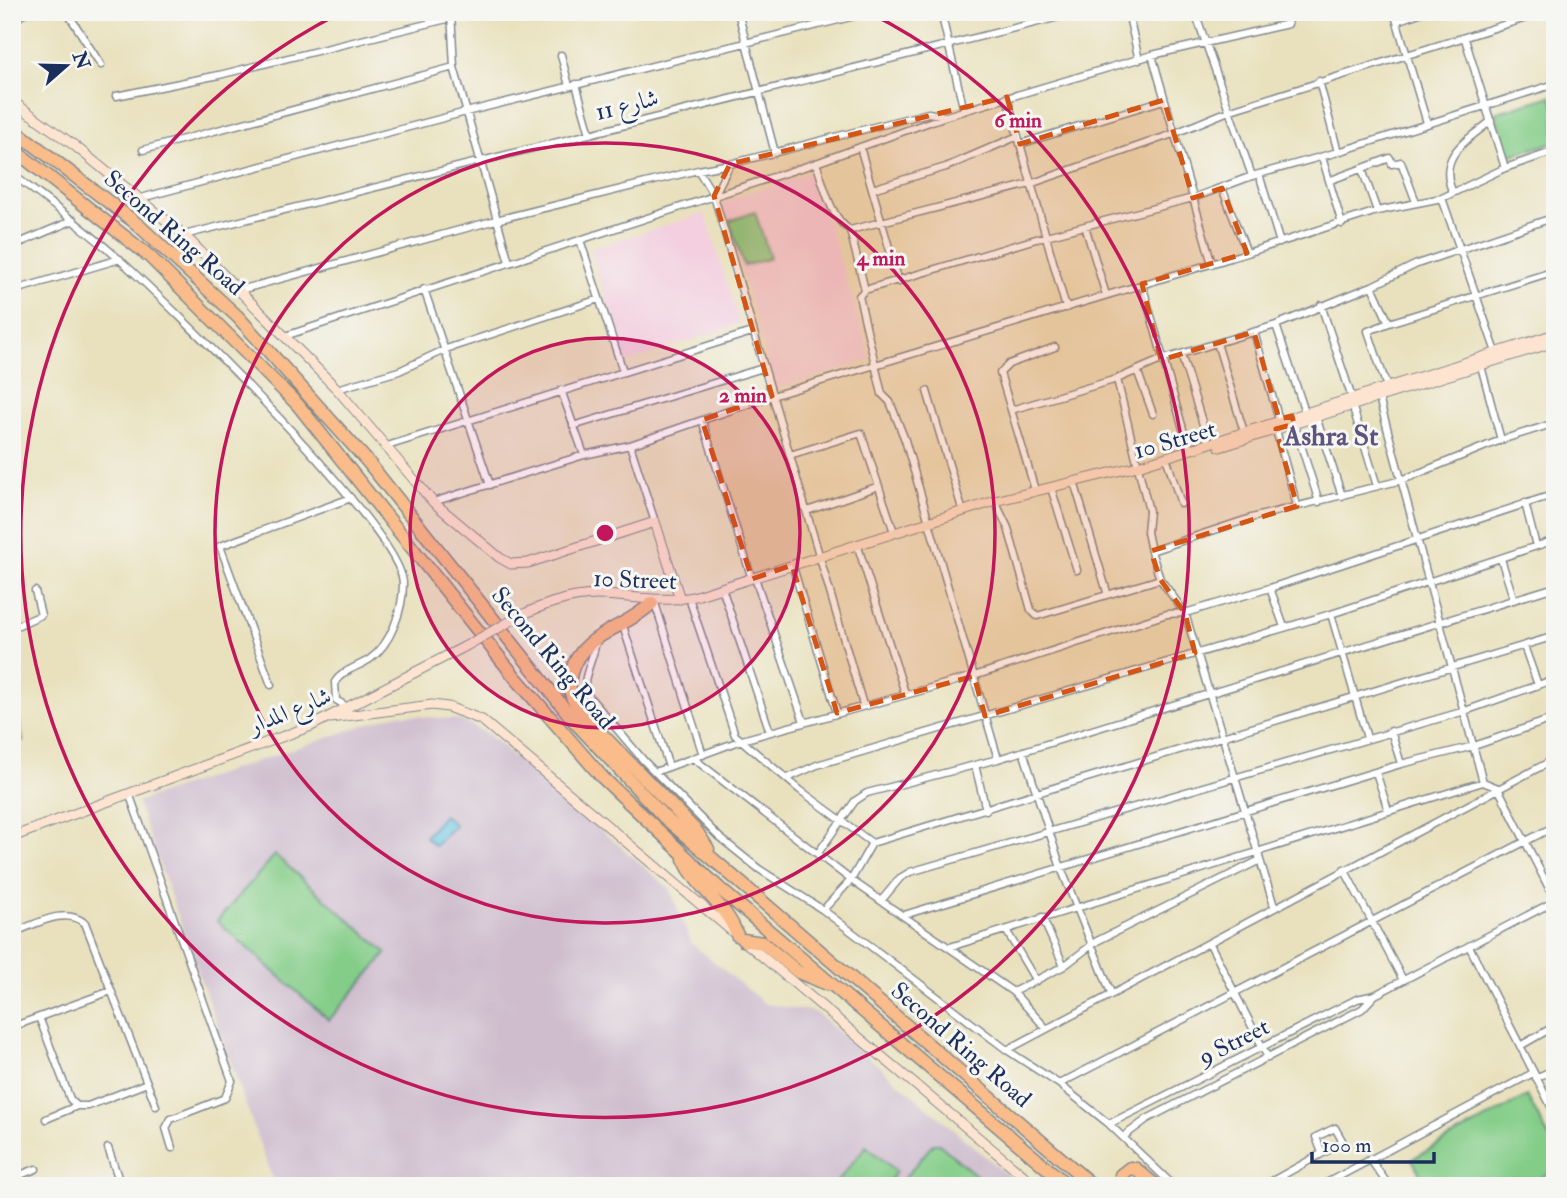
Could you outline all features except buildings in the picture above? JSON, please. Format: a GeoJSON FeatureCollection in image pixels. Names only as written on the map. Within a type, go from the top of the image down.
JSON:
{"type":"FeatureCollection","features":[{"type":"Feature","properties":{"kind":"highway","name":"Second Ring Road"},"geometry":{"type":"LineString","coordinates":[[12,128],[136,223],[239,317],[368,462],[575,722],[664,817],[1093,1186]]}},
{"type":"Feature","properties":{"kind":"highway","name":"Second Ring Road"},"geometry":{"type":"LineString","coordinates":[[12,148],[149,256],[298,405],[552,722],[602,777],[681,852],[1068,1186]]}},
{"type":"Feature","properties":{"kind":"highway"},"geometry":{"type":"LineString","coordinates":[[653,603],[596,638],[577,656],[569,682],[577,708],[697,832],[720,866]]}},
{"type":"Feature","properties":{"kind":"highway"},"geometry":{"type":"LineString","coordinates":[[681,852],[692,878],[725,911],[740,938],[763,943],[798,972],[835,987]]}},
{"type":"Feature","properties":{"kind":"highway"},"geometry":{"type":"LineString","coordinates":[[1119,1186],[1121,1175],[1130,1168],[1136,1169],[1157,1186]]}},
{"type":"Feature","properties":{"kind":"main road"},"geometry":{"type":"LineString","coordinates":[[12,101],[141,198],[184,235],[337,389],[433,502],[500,558],[511,564],[542,559],[655,522],[685,600]]}},
{"type":"Feature","properties":{"kind":"main road","name":"10 Street"},"geometry":{"type":"LineString","coordinates":[[572,598],[653,603],[685,600],[723,591],[894,532],[997,504],[1035,490],[1168,463],[1276,430],[1311,412],[1379,398],[1481,366],[1498,356],[1555,334]]}},
{"type":"Feature","properties":{"kind":"main road","name":"10 Street"},"geometry":{"type":"LineString","coordinates":[[1352,402],[1387,387],[1555,342]]}},
{"type":"Feature","properties":{"kind":"main road","name":"10 Street"},"geometry":{"type":"LineString","coordinates":[[572,598],[593,595],[685,600],[963,512],[1138,468],[1279,420],[1293,420]]}},
{"type":"Feature","properties":{"kind":"main road","name":"شارع المدار"},"geometry":{"type":"LineString","coordinates":[[12,837],[330,718],[518,617],[572,598]]}},
{"type":"Feature","properties":{"kind":"main road"},"geometry":{"type":"LineString","coordinates":[[330,718],[432,705],[448,707],[482,720],[1036,1186]]}},
{"type":"Feature","properties":{"kind":"street"},"geometry":{"type":"LineString","coordinates":[[12,22],[26,12]]}},
{"type":"Feature","properties":{"kind":"street"},"geometry":{"type":"LineString","coordinates":[[67,12],[101,65]]}},
{"type":"Feature","properties":{"kind":"street"},"geometry":{"type":"LineString","coordinates":[[738,12],[775,153]]}},
{"type":"Feature","properties":{"kind":"street"},"geometry":{"type":"LineString","coordinates":[[141,198],[466,112],[872,12]]}},
{"type":"Feature","properties":{"kind":"street"},"geometry":{"type":"LineString","coordinates":[[941,12],[964,111]]}},
{"type":"Feature","properties":{"kind":"street","name":"شارع 11"},"geometry":{"type":"LineString","coordinates":[[184,235],[1079,12]]}},
{"type":"Feature","properties":{"kind":"street"},"geometry":{"type":"LineString","coordinates":[[1128,12],[1139,60]]}},
{"type":"Feature","properties":{"kind":"street"},"geometry":{"type":"LineString","coordinates":[[1195,12],[1280,243]]}},
{"type":"Feature","properties":{"kind":"street"},"geometry":{"type":"LineString","coordinates":[[1394,12],[1427,122]]}},
{"type":"Feature","properties":{"kind":"street"},"geometry":{"type":"LineString","coordinates":[[1397,21],[1422,12]]}},
{"type":"Feature","properties":{"kind":"street"},"geometry":{"type":"LineString","coordinates":[[850,230],[1030,184],[1173,134],[1231,110],[1545,12]]}},
{"type":"Feature","properties":{"kind":"street"},"geometry":{"type":"LineString","coordinates":[[116,96],[219,75],[451,15],[454,67],[509,262]]}},
{"type":"Feature","properties":{"kind":"street"},"geometry":{"type":"LineString","coordinates":[[285,336],[816,163],[1007,97],[1152,55],[1288,24]]}},
{"type":"Feature","properties":{"kind":"street"},"geometry":{"type":"LineString","coordinates":[[1465,39],[1505,168]]}},
{"type":"Feature","properties":{"kind":"street"},"geometry":{"type":"LineString","coordinates":[[561,55],[590,134]]}},
{"type":"Feature","properties":{"kind":"street"},"geometry":{"type":"LineString","coordinates":[[1152,55],[1212,264]]}},
{"type":"Feature","properties":{"kind":"street"},"geometry":{"type":"LineString","coordinates":[[143,150],[454,67]]}},
{"type":"Feature","properties":{"kind":"street"},"geometry":{"type":"LineString","coordinates":[[1319,81],[1338,152]]}},
{"type":"Feature","properties":{"kind":"street"},"geometry":{"type":"LineString","coordinates":[[998,759],[905,440],[890,402],[883,394],[874,365],[858,300],[865,290],[1046,236],[1194,198],[1256,175],[1322,157],[1427,122],[1487,107],[1555,84]]}},
{"type":"Feature","properties":{"kind":"street"},"geometry":{"type":"LineString","coordinates":[[1007,97],[1066,308]]}},
{"type":"Feature","properties":{"kind":"street"},"geometry":{"type":"LineString","coordinates":[[1020,144],[1164,100]]}},
{"type":"Feature","properties":{"kind":"street"},"geometry":{"type":"LineString","coordinates":[[240,290],[496,220],[928,113],[936,112],[946,116]]}},
{"type":"Feature","properties":{"kind":"street"},"geometry":{"type":"LineString","coordinates":[[1452,191],[1447,177],[1447,166],[1453,155],[1491,121]]}},
{"type":"Feature","properties":{"kind":"street"},"geometry":{"type":"LineString","coordinates":[[872,188],[946,167],[1018,136]]}},
{"type":"Feature","properties":{"kind":"street"},"geometry":{"type":"LineString","coordinates":[[860,147],[899,282]]}},
{"type":"Feature","properties":{"kind":"street"},"geometry":{"type":"LineString","coordinates":[[433,502],[584,455],[630,445],[772,396],[1212,264],[1377,211],[1442,198],[1505,168],[1555,151]]}},
{"type":"Feature","properties":{"kind":"street"},"geometry":{"type":"LineString","coordinates":[[1322,157],[1331,180],[1332,199],[1342,224]]}},
{"type":"Feature","properties":{"kind":"street"},"geometry":{"type":"LineString","coordinates":[[1331,180],[1390,158],[1392,164],[1401,162],[1416,202]]}},
{"type":"Feature","properties":{"kind":"street"},"geometry":{"type":"LineString","coordinates":[[816,163],[836,215],[842,225],[850,230],[865,290]]}},
{"type":"Feature","properties":{"kind":"street"},"geometry":{"type":"LineString","coordinates":[[714,196],[730,164]]}},
{"type":"Feature","properties":{"kind":"street"},"geometry":{"type":"LineString","coordinates":[[1362,169],[1377,211]]}},
{"type":"Feature","properties":{"kind":"street"},"geometry":{"type":"LineString","coordinates":[[698,170],[714,196],[863,705]]}},
{"type":"Feature","properties":{"kind":"street"},"geometry":{"type":"LineString","coordinates":[[12,174],[74,220],[177,311],[351,498],[387,545],[399,566],[403,582],[398,611],[386,642],[369,659],[342,674],[335,682],[336,700],[349,708]]}},
{"type":"Feature","properties":{"kind":"street"},"geometry":{"type":"LineString","coordinates":[[1223,188],[1247,253]]}},
{"type":"Feature","properties":{"kind":"street"},"geometry":{"type":"LineString","coordinates":[[1442,198],[1475,298],[1498,356]]}},
{"type":"Feature","properties":{"kind":"street"},"geometry":{"type":"LineString","coordinates":[[1011,410],[1117,379],[1161,360],[1276,325],[1372,286],[1417,264],[1555,217]]}},
{"type":"Feature","properties":{"kind":"street"},"geometry":{"type":"LineString","coordinates":[[12,246],[74,220]]}},
{"type":"Feature","properties":{"kind":"street"},"geometry":{"type":"LineString","coordinates":[[1085,226],[1105,295]]}},
{"type":"Feature","properties":{"kind":"street"},"geometry":{"type":"LineString","coordinates":[[580,240],[623,371]]}},
{"type":"Feature","properties":{"kind":"street"},"geometry":{"type":"LineString","coordinates":[[12,291],[120,260]]}},
{"type":"Feature","properties":{"kind":"street"},"geometry":{"type":"LineString","coordinates":[[1387,387],[1368,331],[1555,271]]}},
{"type":"Feature","properties":{"kind":"street"},"geometry":{"type":"LineString","coordinates":[[1142,284],[1161,360],[1189,450]]}},
{"type":"Feature","properties":{"kind":"street"},"geometry":{"type":"LineString","coordinates":[[1372,286],[1388,323]]}},
{"type":"Feature","properties":{"kind":"street"},"geometry":{"type":"LineString","coordinates":[[424,289],[490,485]]}},
{"type":"Feature","properties":{"kind":"street"},"geometry":{"type":"LineString","coordinates":[[337,389],[399,371],[446,349],[599,299]]}},
{"type":"Feature","properties":{"kind":"street"},"geometry":{"type":"LineString","coordinates":[[1321,305],[1377,486]]}},
{"type":"Feature","properties":{"kind":"street"},"geometry":{"type":"LineString","coordinates":[[1276,325],[1342,496]]}},
{"type":"Feature","properties":{"kind":"street"},"geometry":{"type":"LineString","coordinates":[[384,447],[752,331]]}},
{"type":"Feature","properties":{"kind":"street"},"geometry":{"type":"LineString","coordinates":[[1254,332],[1279,420]]}},
{"type":"Feature","properties":{"kind":"street"},"geometry":{"type":"LineString","coordinates":[[1217,343],[1244,432]]}},
{"type":"Feature","properties":{"kind":"street"},"geometry":{"type":"LineString","coordinates":[[1035,490],[1000,373],[1009,364],[1055,347]]}},
{"type":"Feature","properties":{"kind":"street"},"geometry":{"type":"LineString","coordinates":[[1181,354],[1209,444]]}},
{"type":"Feature","properties":{"kind":"street"},"geometry":{"type":"LineString","coordinates":[[1481,366],[1501,440]]}},
{"type":"Feature","properties":{"kind":"street"},"geometry":{"type":"LineString","coordinates":[[573,426],[763,368]]}},
{"type":"Feature","properties":{"kind":"street"},"geometry":{"type":"LineString","coordinates":[[1138,370],[1153,414]]}},
{"type":"Feature","properties":{"kind":"street"},"geometry":{"type":"LineString","coordinates":[[1117,379],[1149,511],[1147,532],[1151,551],[1160,579],[1185,613],[1274,906]]}},
{"type":"Feature","properties":{"kind":"street"},"geometry":{"type":"LineString","coordinates":[[561,390],[584,455]]}},
{"type":"Feature","properties":{"kind":"street"},"geometry":{"type":"LineString","coordinates":[[927,391],[963,512]]}},
{"type":"Feature","properties":{"kind":"street"},"geometry":{"type":"LineString","coordinates":[[1379,398],[1483,782]]}},
{"type":"Feature","properties":{"kind":"street"},"geometry":{"type":"LineString","coordinates":[[702,420],[804,722]]}},
{"type":"Feature","properties":{"kind":"street"},"geometry":{"type":"LineString","coordinates":[[1293,420],[1319,502]]}},
{"type":"Feature","properties":{"kind":"street"},"geometry":{"type":"LineString","coordinates":[[1151,551],[1297,506],[1402,480],[1501,440],[1555,423]]}},
{"type":"Feature","properties":{"kind":"street"},"geometry":{"type":"LineString","coordinates":[[1276,430],[1297,506]]}},
{"type":"Feature","properties":{"kind":"street"},"geometry":{"type":"LineString","coordinates":[[790,455],[859,432],[894,532]]}},
{"type":"Feature","properties":{"kind":"street"},"geometry":{"type":"LineString","coordinates":[[630,445],[655,522]]}},
{"type":"Feature","properties":{"kind":"street"},"geometry":{"type":"LineString","coordinates":[[1168,463],[1181,504]]}},
{"type":"Feature","properties":{"kind":"street"},"geometry":{"type":"LineString","coordinates":[[1075,485],[1107,593]]}},
{"type":"Feature","properties":{"kind":"street"},"geometry":{"type":"LineString","coordinates":[[807,511],[879,486]]}},
{"type":"Feature","properties":{"kind":"street"},"geometry":{"type":"LineString","coordinates":[[1052,491],[1077,570]]}},
{"type":"Feature","properties":{"kind":"street"},"geometry":{"type":"LineString","coordinates":[[656,772],[742,740],[974,676],[1167,614],[1185,613],[1270,588],[1555,494]]}},
{"type":"Feature","properties":{"kind":"street"},"geometry":{"type":"LineString","coordinates":[[271,685],[220,546],[351,498]]}},
{"type":"Feature","properties":{"kind":"street"},"geometry":{"type":"LineString","coordinates":[[1525,503],[1536,546]]}},
{"type":"Feature","properties":{"kind":"street"},"geometry":{"type":"LineString","coordinates":[[997,504],[1031,610],[1037,617],[1107,593],[1160,579]]}},
{"type":"Feature","properties":{"kind":"street"},"geometry":{"type":"LineString","coordinates":[[788,778],[817,765],[1331,614],[1555,540]]}},
{"type":"Feature","properties":{"kind":"street"},"geometry":{"type":"LineString","coordinates":[[858,547],[905,693]]}},
{"type":"Feature","properties":{"kind":"street"},"geometry":{"type":"LineString","coordinates":[[1501,559],[1514,600]]}},
{"type":"Feature","properties":{"kind":"street"},"geometry":{"type":"LineString","coordinates":[[793,567],[837,713]]}},
{"type":"Feature","properties":{"kind":"street"},"geometry":{"type":"LineString","coordinates":[[818,853],[863,795],[998,759],[1555,587]]}},
{"type":"Feature","properties":{"kind":"street"},"geometry":{"type":"LineString","coordinates":[[1270,588],[1284,627]]}},
{"type":"Feature","properties":{"kind":"street"},"geometry":{"type":"LineString","coordinates":[[12,628],[41,615],[35,591]]}},
{"type":"Feature","properties":{"kind":"street"},"geometry":{"type":"LineString","coordinates":[[723,591],[770,732]]}},
{"type":"Feature","properties":{"kind":"street"},"geometry":{"type":"LineString","coordinates":[[685,600],[735,735],[842,823],[872,844]]}},
{"type":"Feature","properties":{"kind":"street"},"geometry":{"type":"LineString","coordinates":[[653,603],[702,755]]}},
{"type":"Feature","properties":{"kind":"street"},"geometry":{"type":"LineString","coordinates":[[1331,614],[1367,738]]}},
{"type":"Feature","properties":{"kind":"street"},"geometry":{"type":"LineString","coordinates":[[622,623],[669,767]]}},
{"type":"Feature","properties":{"kind":"street"},"geometry":{"type":"LineString","coordinates":[[823,911],[850,880],[872,844],[1555,636]]}},
{"type":"Feature","properties":{"kind":"street"},"geometry":{"type":"LineString","coordinates":[[596,638],[595,655],[584,689],[656,772],[719,837],[758,869],[823,911],[1007,1050],[1059,1084],[1110,1124],[1174,1186]]}},
{"type":"Feature","properties":{"kind":"street"},"geometry":{"type":"LineString","coordinates":[[1524,646],[1538,685]]}},
{"type":"Feature","properties":{"kind":"street"},"geometry":{"type":"LineString","coordinates":[[881,901],[906,874],[1048,830],[1465,711],[1555,679]]}},
{"type":"Feature","properties":{"kind":"street"},"geometry":{"type":"LineString","coordinates":[[904,915],[1401,764],[1474,746],[1555,718]]}},
{"type":"Feature","properties":{"kind":"street"},"geometry":{"type":"LineString","coordinates":[[1391,731],[1401,764]]}},
{"type":"Feature","properties":{"kind":"street"},"geometry":{"type":"LineString","coordinates":[[1023,751],[1039,794],[1060,868],[1094,945],[1111,993]]}},
{"type":"Feature","properties":{"kind":"street"},"geometry":{"type":"LineString","coordinates":[[693,758],[850,880],[1013,992],[1045,1027]]}},
{"type":"Feature","properties":{"kind":"street"},"geometry":{"type":"LineString","coordinates":[[1007,1050],[1045,1027],[1210,944],[1274,906],[1555,759]]}},
{"type":"Feature","properties":{"kind":"street"},"geometry":{"type":"LineString","coordinates":[[975,765],[986,810]]}},
{"type":"Feature","properties":{"kind":"street"},"geometry":{"type":"LineString","coordinates":[[1376,772],[1388,810]]}},
{"type":"Feature","properties":{"kind":"street"},"geometry":{"type":"LineString","coordinates":[[950,947],[1077,905],[1483,782],[1498,788],[1555,901]]}},
{"type":"Feature","properties":{"kind":"street"},"geometry":{"type":"LineString","coordinates":[[129,793],[232,1082],[225,1098],[171,1119],[166,1128],[172,1149]]}},
{"type":"Feature","properties":{"kind":"street"},"geometry":{"type":"LineString","coordinates":[[1059,1084],[1555,827]]}},
{"type":"Feature","properties":{"kind":"street"},"geometry":{"type":"LineString","coordinates":[[1013,992],[1064,966],[1097,940],[1260,860]]}},
{"type":"Feature","properties":{"kind":"street"},"geometry":{"type":"LineString","coordinates":[[1344,869],[1403,980]]}},
{"type":"Feature","properties":{"kind":"street","name":"9 Street"},"geometry":{"type":"LineString","coordinates":[[1123,1137],[1147,1119],[1362,1009],[1376,995],[1555,901]]}},
{"type":"Feature","properties":{"kind":"street"},"geometry":{"type":"LineString","coordinates":[[12,933],[65,914],[76,916],[85,923],[156,1106]]}},
{"type":"Feature","properties":{"kind":"street"},"geometry":{"type":"LineString","coordinates":[[1042,917],[1064,966]]}},
{"type":"Feature","properties":{"kind":"street"},"geometry":{"type":"LineString","coordinates":[[1006,930],[1036,981]]}},
{"type":"Feature","properties":{"kind":"street"},"geometry":{"type":"LineString","coordinates":[[1210,944],[1268,1058]]}},
{"type":"Feature","properties":{"kind":"street"},"geometry":{"type":"LineString","coordinates":[[1469,946],[1555,1114]]}},
{"type":"Feature","properties":{"kind":"street"},"geometry":{"type":"LineString","coordinates":[[12,1027],[111,991]]}},
{"type":"Feature","properties":{"kind":"street","name":"9 Street"},"geometry":{"type":"LineString","coordinates":[[1110,1124],[1263,1049],[1357,999],[1376,995]]}},
{"type":"Feature","properties":{"kind":"street"},"geometry":{"type":"LineString","coordinates":[[39,1017],[70,1099],[77,1107]]}},
{"type":"Feature","properties":{"kind":"street"},"geometry":{"type":"LineString","coordinates":[[1520,1046],[1555,1026]]}},
{"type":"Feature","properties":{"kind":"street"},"geometry":{"type":"LineString","coordinates":[[1321,1186],[1535,1075],[1555,1069]]}},
{"type":"Feature","properties":{"kind":"street"},"geometry":{"type":"LineString","coordinates":[[46,1119],[147,1083]]}},
{"type":"Feature","properties":{"kind":"street"},"geometry":{"type":"LineString","coordinates":[[1263,1186],[1322,1153],[1343,1141],[1335,1128],[1316,1137],[1322,1153]]}},
{"type":"Feature","properties":{"kind":"street"},"geometry":{"type":"LineString","coordinates":[[108,1148],[121,1186]]}},
{"type":"Feature","properties":{"kind":"street"},"geometry":{"type":"LineString","coordinates":[[1370,1159],[1389,1186]]}},
{"type":"Feature","properties":{"kind":"street"},"geometry":{"type":"LineString","coordinates":[[12,1178],[36,1169]]}},
{"type":"Feature","properties":{"kind":"highlighted area"},"geometry":{"type":"Polygon","coordinates":[[[1007,97],[1020,144],[1164,100],[1193,198],[1222,188],[1247,253],[1142,284],[1161,360],[1254,332],[1279,419],[1292,416],[1294,424],[1276,429],[1297,506],[1151,551],[1160,579],[1185,613],[1195,653],[985,716],[974,676],[837,713],[792,565],[752,579],[702,420],[772,396],[714,196],[730,164],[1007,97]]]}},
{"type":"Feature","properties":{"kind":"shaded area"},"geometry":{"type":"Polygon","coordinates":[[[813,172],[871,360],[776,389],[721,202],[813,172]]]}},
{"type":"Feature","properties":{"kind":"shaded area"},"geometry":{"type":"Polygon","coordinates":[[[705,213],[740,324],[626,362],[590,249],[705,213]]]}},
{"type":"Feature","properties":{"kind":"shaded area"},"geometry":{"type":"Polygon","coordinates":[[[397,714],[461,720],[489,735],[670,889],[691,943],[765,1004],[815,1012],[1020,1186],[275,1186],[137,802],[397,714]]]}},
{"type":"Feature","properties":{"kind":"green space"},"geometry":{"type":"Polygon","coordinates":[[[1551,96],[1555,109],[1555,142],[1508,156],[1495,113],[1551,96]]]}},
{"type":"Feature","properties":{"kind":"green space"},"geometry":{"type":"Polygon","coordinates":[[[755,212],[770,258],[744,266],[729,221],[755,212]]]}},
{"type":"Feature","properties":{"kind":"green space"},"geometry":{"type":"Polygon","coordinates":[[[19,718],[23,741],[12,742],[12,719],[19,718]]]}},
{"type":"Feature","properties":{"kind":"green space"},"geometry":{"type":"Polygon","coordinates":[[[275,855],[387,953],[329,1020],[217,921],[275,855]]]}},
{"type":"Feature","properties":{"kind":"green space"},"geometry":{"type":"Polygon","coordinates":[[[1527,1096],[1555,1148],[1555,1170],[1526,1186],[1426,1186],[1412,1159],[1527,1096]]]}},
{"type":"Feature","properties":{"kind":"green space"},"geometry":{"type":"Polygon","coordinates":[[[933,1144],[939,1144],[989,1186],[898,1186],[933,1144]]]}},
{"type":"Feature","properties":{"kind":"green space"},"geometry":{"type":"Polygon","coordinates":[[[866,1146],[896,1171],[887,1186],[834,1186],[866,1146]]]}},
{"type":"Feature","properties":{"kind":"water"},"geometry":{"type":"Polygon","coordinates":[[[444,815],[455,825],[435,846],[425,837],[444,815]]]}},
{"type":"Feature","properties":{"kind":"district","name":"Ashra St"},"geometry":{"type":"Point","coordinates":[1331,436]}}]}
